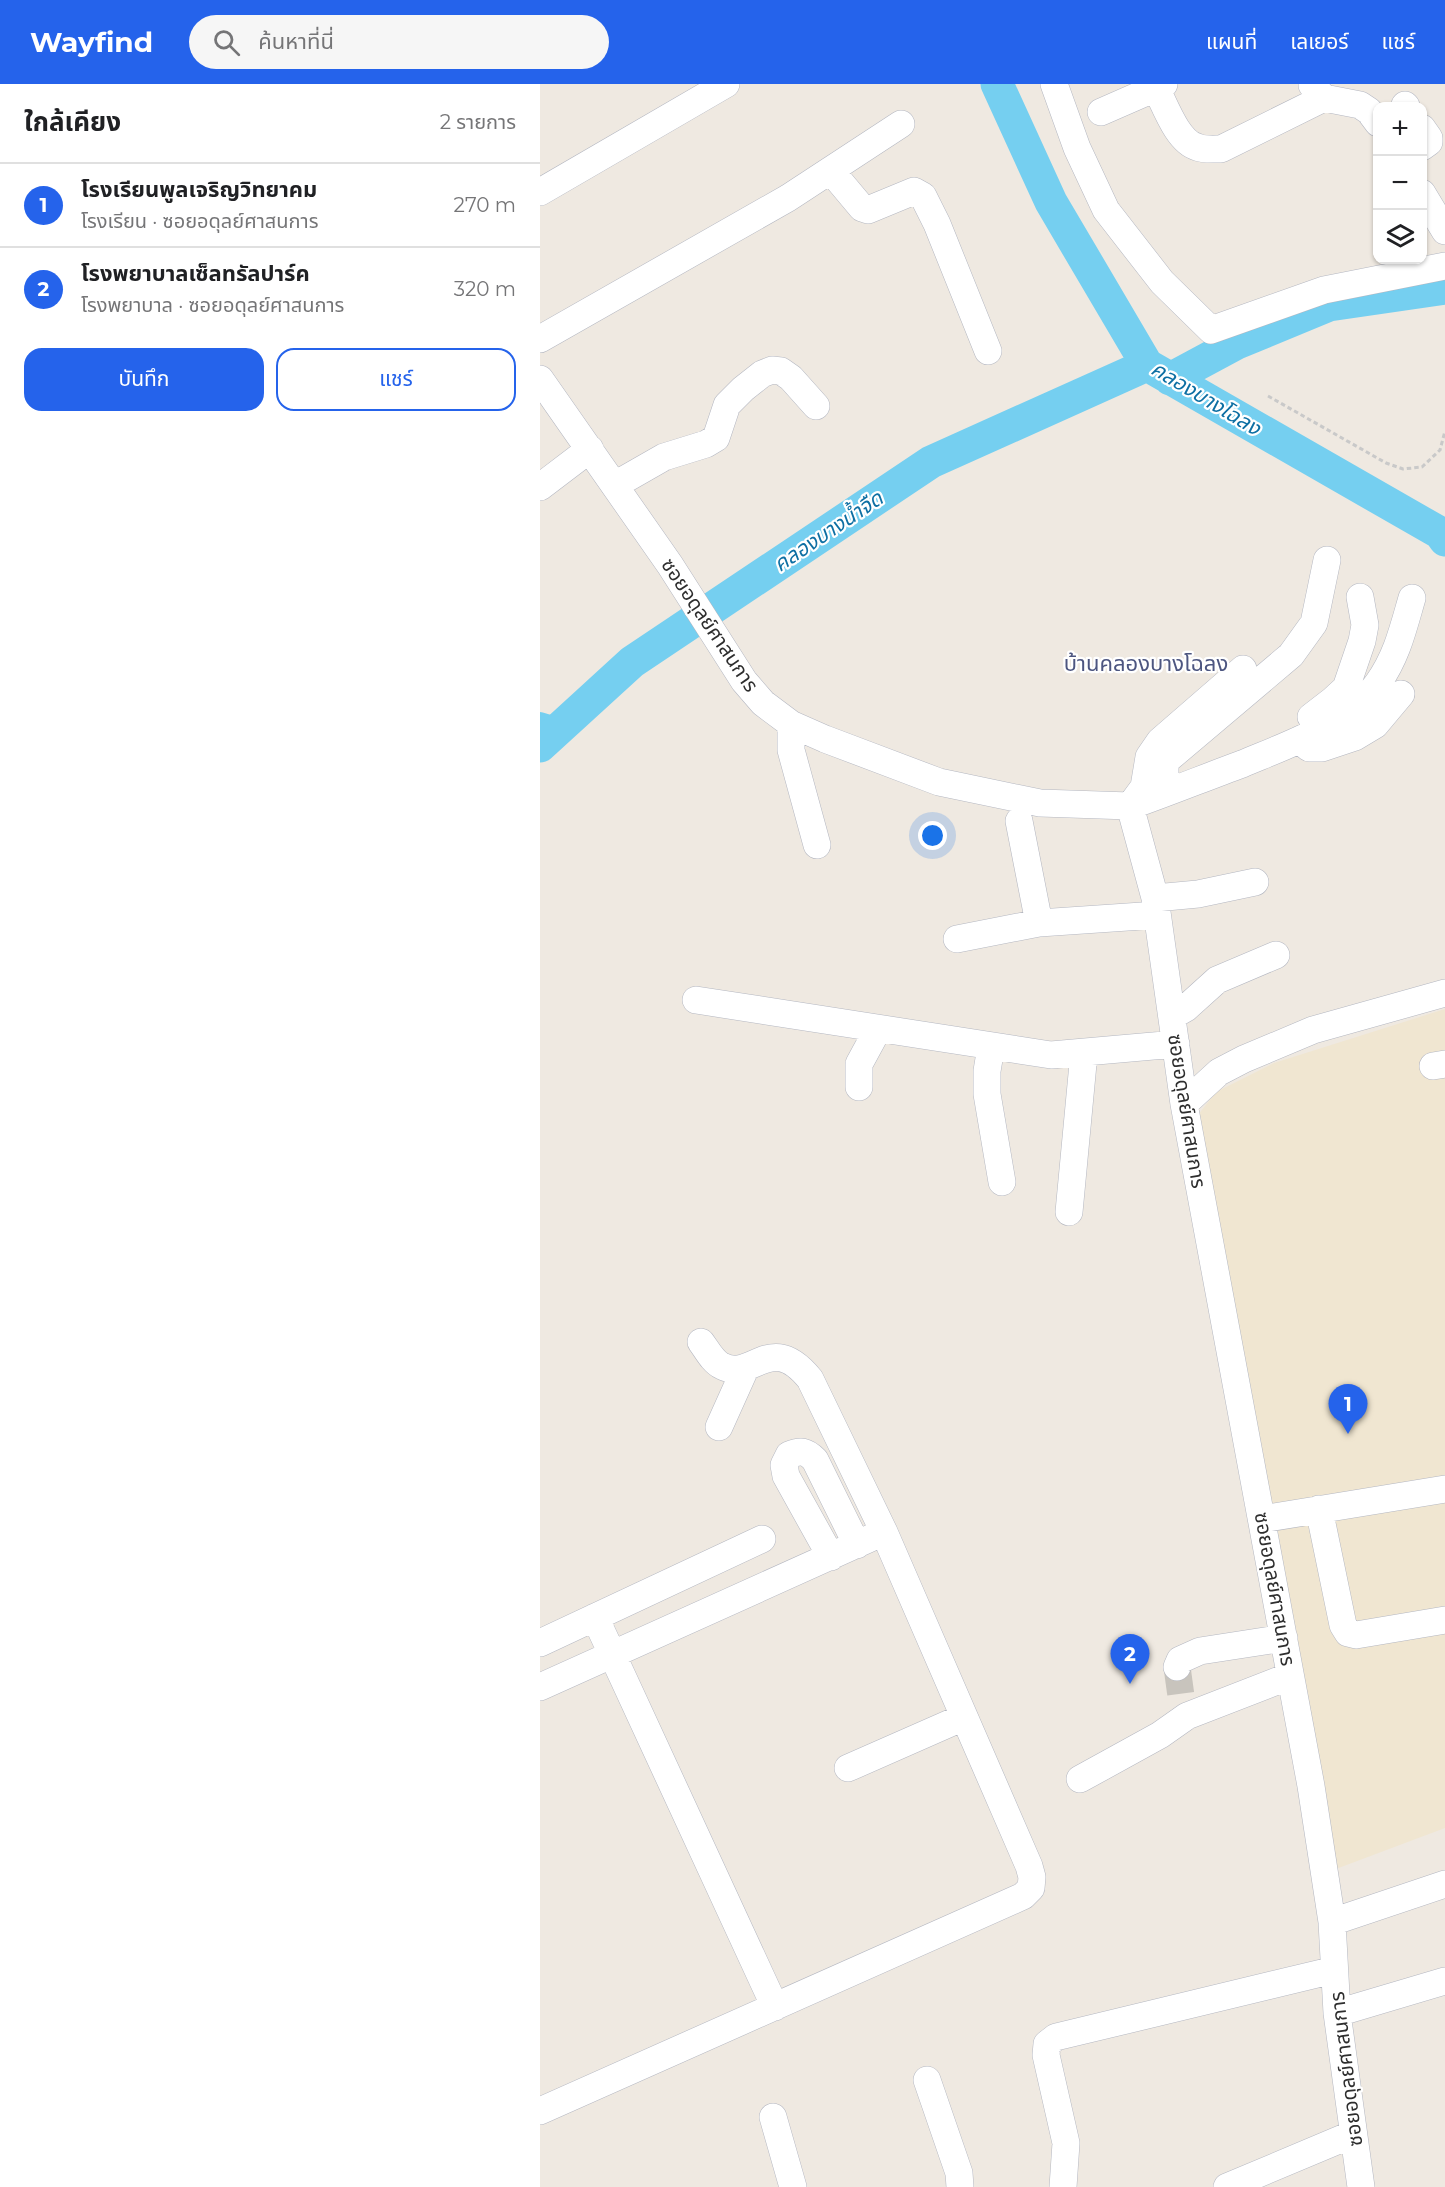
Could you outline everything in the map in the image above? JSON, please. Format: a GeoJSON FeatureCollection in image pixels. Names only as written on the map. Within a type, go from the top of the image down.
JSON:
{"type":"FeatureCollection","features":[{"type":"Feature","properties":{"kind":"street"},"geometry":{"type":"LineString","coordinates":[[540,192],[726,84]]}},
{"type":"Feature","properties":{"kind":"street"},"geometry":{"type":"LineString","coordinates":[[1054,84],[1077,148],[1106,210],[1162,282],[1207,328],[1215,330],[1324,290],[1445,266]]}},
{"type":"Feature","properties":{"kind":"street"},"geometry":{"type":"LineString","coordinates":[[1101,112],[1160,86],[1173,122],[1185,140],[1197,147],[1221,149],[1318,91],[1360,105],[1373,117]]}},
{"type":"Feature","properties":{"kind":"street"},"geometry":{"type":"LineString","coordinates":[[540,339],[778,204],[901,124]]}},
{"type":"Feature","properties":{"kind":"street"},"geometry":{"type":"LineString","coordinates":[[831,171],[862,208],[868,210],[914,191],[923,196],[937,224],[988,351]]}},
{"type":"Feature","properties":{"kind":"street"},"geometry":{"type":"LineString","coordinates":[[1427,201],[1445,231]]}},
{"type":"Feature","properties":{"kind":"street"},"geometry":{"type":"LineString","coordinates":[[615,485],[664,457],[706,444],[716,438],[727,405],[762,374],[772,370],[781,371],[791,378],[816,406]]}},
{"type":"Feature","properties":{"kind":"street","name":"ซอยอดุลย์ศาสนการ"},"geometry":{"type":"LineString","coordinates":[[540,378],[670,565],[744,681],[763,703],[791,724],[939,782],[1040,803],[1146,791],[1156,906],[1184,1104],[1311,1786],[1332,1922],[1337,2013],[1361,2187]]}},
{"type":"Feature","properties":{"kind":"street"},"geometry":{"type":"LineString","coordinates":[[540,487],[590,449]]}},
{"type":"Feature","properties":{"kind":"street"},"geometry":{"type":"LineString","coordinates":[[1146,791],[1168,759],[1291,655],[1314,623],[1327,560]]}},
{"type":"Feature","properties":{"kind":"street"},"geometry":{"type":"LineString","coordinates":[[1146,791],[1309,718],[1333,700],[1346,688],[1362,641],[1365,625],[1360,597]]}},
{"type":"Feature","properties":{"kind":"street"},"geometry":{"type":"LineString","coordinates":[[1146,791],[1190,784],[1299,740],[1359,704],[1377,684],[1396,654],[1412,598]]}},
{"type":"Feature","properties":{"kind":"street"},"geometry":{"type":"LineString","coordinates":[[1146,791],[1149,757],[1160,741],[1243,669]]}},
{"type":"Feature","properties":{"kind":"street"},"geometry":{"type":"LineString","coordinates":[[1299,740],[1310,748],[1322,748],[1355,737],[1375,725],[1401,694]]}},
{"type":"Feature","properties":{"kind":"street"},"geometry":{"type":"LineString","coordinates":[[791,724],[793,758],[817,845]]}},
{"type":"Feature","properties":{"kind":"street"},"geometry":{"type":"LineString","coordinates":[[1019,821],[1039,923]]}},
{"type":"Feature","properties":{"kind":"street"},"geometry":{"type":"LineString","coordinates":[[957,939],[1039,923],[1156,906],[1255,882]]}},
{"type":"Feature","properties":{"kind":"street"},"geometry":{"type":"LineString","coordinates":[[1172,1016],[1186,1008],[1217,980],[1276,955]]}},
{"type":"Feature","properties":{"kind":"street"},"geometry":{"type":"LineString","coordinates":[[1184,1104],[1219,1072],[1244,1059],[1313,1030],[1445,993]]}},
{"type":"Feature","properties":{"kind":"street"},"geometry":{"type":"LineString","coordinates":[[696,1000],[1052,1055],[1176,1044]]}},
{"type":"Feature","properties":{"kind":"street"},"geometry":{"type":"LineString","coordinates":[[859,1087],[859,1064],[878,1029]]}},
{"type":"Feature","properties":{"kind":"street"},"geometry":{"type":"LineString","coordinates":[[992,1047],[987,1071],[987,1094],[1002,1182]]}},
{"type":"Feature","properties":{"kind":"street"},"geometry":{"type":"LineString","coordinates":[[1069,1212],[1084,1053]]}},
{"type":"Feature","properties":{"kind":"street"},"geometry":{"type":"LineString","coordinates":[[540,2111],[1023,1896],[1031,1888],[1032,1877],[1029,1866],[964,1716],[884,1532],[810,1379],[799,1365],[791,1360],[778,1357],[764,1359],[746,1366],[724,1368],[718,1364],[701,1342]]}},
{"type":"Feature","properties":{"kind":"street"},"geometry":{"type":"LineString","coordinates":[[718,1427],[746,1366]]}},
{"type":"Feature","properties":{"kind":"street"},"geometry":{"type":"LineString","coordinates":[[831,1557],[786,1476],[784,1464],[789,1455],[799,1451],[808,1453],[815,1460],[857,1545]]}},
{"type":"Feature","properties":{"kind":"street"},"geometry":{"type":"LineString","coordinates":[[1262,1519],[1445,1489]]}},
{"type":"Feature","properties":{"kind":"street"},"geometry":{"type":"LineString","coordinates":[[1319,1509],[1342,1625],[1348,1633],[1356,1635],[1445,1620]]}},
{"type":"Feature","properties":{"kind":"street"},"geometry":{"type":"LineString","coordinates":[[540,1687],[884,1532]]}},
{"type":"Feature","properties":{"kind":"street"},"geometry":{"type":"LineString","coordinates":[[540,1643],[762,1539]]}},
{"type":"Feature","properties":{"kind":"street"},"geometry":{"type":"LineString","coordinates":[[595,1617],[775,2007]]}},
{"type":"Feature","properties":{"kind":"street"},"geometry":{"type":"LineString","coordinates":[[1177,1667],[1180,1660],[1200,1651],[1284,1638]]}},
{"type":"Feature","properties":{"kind":"street"},"geometry":{"type":"LineString","coordinates":[[1080,1779],[1160,1735],[1184,1706],[1290,1676]]}},
{"type":"Feature","properties":{"kind":"street"},"geometry":{"type":"LineString","coordinates":[[848,1768],[964,1716]]}},
{"type":"Feature","properties":{"kind":"street"},"geometry":{"type":"LineString","coordinates":[[1332,1922],[1445,1884]]}},
{"type":"Feature","properties":{"kind":"street"},"geometry":{"type":"LineString","coordinates":[[1063,2187],[1065,2143],[1046,2055],[1047,2044],[1056,2037],[1334,1971]]}},
{"type":"Feature","properties":{"kind":"street"},"geometry":{"type":"LineString","coordinates":[[1337,2013],[1445,1981]]}},
{"type":"Feature","properties":{"kind":"street"},"geometry":{"type":"LineString","coordinates":[[927,2080],[959,2173],[960,2187]]}},
{"type":"Feature","properties":{"kind":"street"},"geometry":{"type":"LineString","coordinates":[[773,2117],[793,2187]]}},
{"type":"Feature","properties":{"kind":"street"},"geometry":{"type":"LineString","coordinates":[[1227,2187],[1353,2134]]}},
{"type":"Feature","properties":{"kind":"path"},"geometry":{"type":"LineString","coordinates":[[1268,396],[1386,464],[1403,469],[1422,467],[1440,450],[1445,431]]}},
{"type":"Feature","properties":{"kind":"shaded area"},"geometry":{"type":"Polygon","coordinates":[[[1445,1009],[1445,1828],[1328,1872],[1198,1115],[1216,1092],[1274,1063],[1445,1009]]]}},
{"type":"Feature","properties":{"kind":"waterway","name":"คลองบางโฉลง"},"geometry":{"type":"LineString","coordinates":[[997,84],[1051,202],[1147,365],[1440,533],[1445,540]]}},
{"type":"Feature","properties":{"kind":"waterway"},"geometry":{"type":"LineString","coordinates":[[1170,379],[1237,343],[1329,305],[1445,288]]}},
{"type":"Feature","properties":{"kind":"waterway","name":"คลองบางน้ำจืด"},"geometry":{"type":"LineString","coordinates":[[540,746],[632,662],[931,462],[1147,365]]}},
{"type":"Feature","properties":{"kind":"waterway"},"geometry":{"type":"LineString","coordinates":[[540,722],[560,728]]}},
{"type":"Feature","properties":{"kind":"tunnel"},"geometry":{"type":"LineString","coordinates":[[1177,1667],[1181,1696]]}},
{"type":"Feature","properties":{"kind":"place","name":"โรงเรียนพูลเจริญวิทยาคม"},"geometry":{"type":"Point","coordinates":[1348,1434]}},
{"type":"Feature","properties":{"kind":"place","name":"โรงพยาบาลเซ็ลทรัลปาร์ค"},"geometry":{"type":"Point","coordinates":[1130,1684]}},
{"type":"Feature","properties":{"kind":"district","name":"บ้านคลองบางโฉลง"},"geometry":{"type":"Point","coordinates":[1146,663]}}]}
